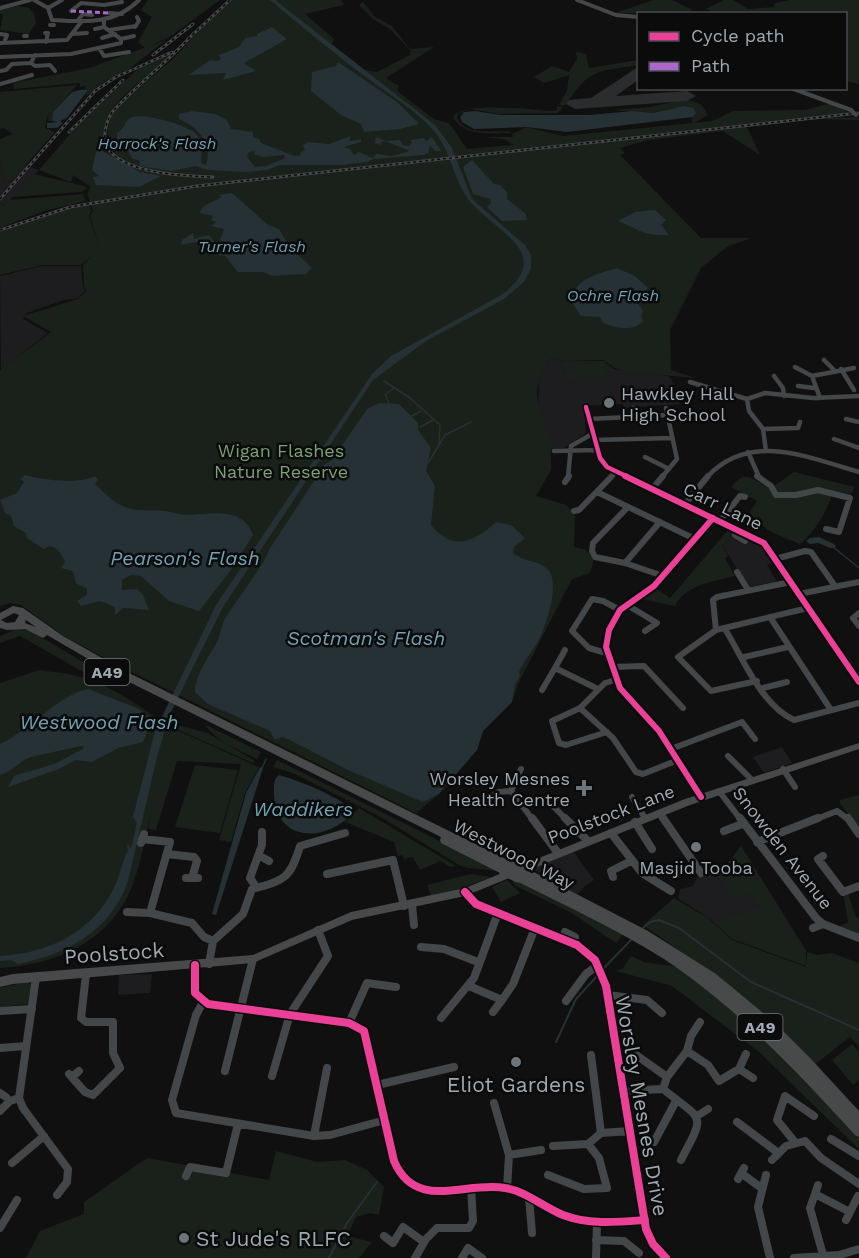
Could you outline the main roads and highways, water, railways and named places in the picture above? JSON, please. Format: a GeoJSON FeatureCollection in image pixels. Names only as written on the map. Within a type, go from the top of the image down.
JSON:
{"type":"FeatureCollection","features":[{"type":"Feature","properties":{"kind":"highway"},"geometry":{"type":"LineString","coordinates":[[0,617],[9,610],[22,612],[23,620],[0,632]]}},
{"type":"Feature","properties":{"kind":"highway","name":"Westwood Way"},"geometry":{"type":"LineString","coordinates":[[22,612],[87,655],[160,696]]}},
{"type":"Feature","properties":{"kind":"highway","name":"A49"},"geometry":{"type":"LineString","coordinates":[[0,623],[13,627]]}},
{"type":"Feature","properties":{"kind":"highway","name":"Westwood Way"},"geometry":{"type":"LineString","coordinates":[[13,627],[34,629],[94,666],[183,707],[647,939],[711,977],[760,1018],[806,1062],[859,1120]]}},
{"type":"Feature","properties":{"kind":"highway","name":"Westwood Way"},"geometry":{"type":"LineString","coordinates":[[647,939],[710,985],[763,1030],[859,1131]]}},
{"type":"Feature","properties":{"kind":"main road","name":"Poolstock Lane"},"geometry":{"type":"LineString","coordinates":[[230,963],[253,959],[365,912],[465,892],[701,797],[859,746]]}},
{"type":"Feature","properties":{"kind":"main road","name":"Poolstock"},"geometry":{"type":"LineString","coordinates":[[0,982],[36,977],[230,963]]}},
{"type":"Feature","properties":{"kind":"water"},"geometry":{"type":"Polygon","coordinates":[[[270,0],[275,0],[435,125],[452,148],[472,199],[525,245],[531,255],[531,269],[524,282],[504,299],[426,341],[373,380],[223,607],[169,716],[128,881],[111,914],[99,927],[70,947],[18,964],[11,960],[0,961],[0,956],[35,950],[67,938],[81,928],[105,904],[132,845],[137,823],[133,817],[155,731],[216,605],[372,374],[391,356],[503,294],[518,279],[524,266],[522,254],[515,243],[468,199],[445,148],[427,123],[344,61],[270,0]]]}},
{"type":"Feature","properties":{"kind":"water"},"geometry":{"type":"Polygon","coordinates":[[[272,27],[287,39],[244,63],[256,71],[223,80],[226,73],[189,75],[210,60],[218,61],[221,59],[219,55],[239,47],[245,38],[257,36],[272,27]]]}},
{"type":"Feature","properties":{"kind":"water"},"geometry":{"type":"Polygon","coordinates":[[[338,62],[397,102],[419,124],[400,129],[364,132],[361,124],[341,115],[311,91],[312,72],[336,66],[338,62]]]}},
{"type":"Feature","properties":{"kind":"water"},"geometry":{"type":"Polygon","coordinates":[[[88,90],[67,118],[60,121],[63,123],[57,128],[47,128],[47,123],[57,122],[52,121],[53,112],[72,92],[88,90]]]}},
{"type":"Feature","properties":{"kind":"water"},"geometry":{"type":"Polygon","coordinates":[[[685,106],[693,108],[696,113],[693,117],[567,132],[527,127],[474,129],[462,122],[460,117],[464,112],[475,111],[501,115],[589,115],[633,111],[653,113],[685,106]]]}},
{"type":"Feature","properties":{"kind":"water","name":"Horrock's Flash"},"geometry":{"type":"Polygon","coordinates":[[[192,111],[215,114],[227,120],[231,129],[253,132],[253,137],[259,139],[261,143],[295,156],[301,155],[300,153],[305,150],[303,145],[308,142],[329,144],[351,136],[349,141],[361,139],[361,142],[344,147],[350,149],[354,155],[359,152],[373,158],[376,154],[392,156],[410,151],[385,141],[381,142],[382,145],[375,143],[376,137],[386,141],[400,140],[403,145],[409,146],[412,143],[410,140],[424,138],[426,141],[432,137],[441,151],[435,151],[430,146],[428,153],[423,155],[373,159],[367,162],[342,165],[280,165],[267,170],[247,172],[207,170],[196,166],[172,171],[140,166],[139,160],[133,159],[128,151],[118,145],[117,133],[129,118],[138,116],[156,118],[194,132],[200,142],[201,163],[206,165],[208,157],[206,143],[198,131],[179,119],[179,114],[192,111]],[[255,151],[249,152],[247,157],[255,167],[266,166],[285,158],[284,155],[263,157],[254,154],[255,151]]]}},
{"type":"Feature","properties":{"kind":"water"},"geometry":{"type":"Polygon","coordinates":[[[97,148],[140,172],[161,176],[139,187],[96,185],[93,177],[99,176],[92,170],[97,148]]]}},
{"type":"Feature","properties":{"kind":"water"},"geometry":{"type":"Polygon","coordinates":[[[472,160],[494,184],[500,185],[507,192],[507,199],[526,214],[527,220],[502,221],[487,207],[491,203],[490,199],[473,194],[463,167],[472,160]]]}},
{"type":"Feature","properties":{"kind":"water","name":"Turner's Flash"},"geometry":{"type":"Polygon","coordinates":[[[232,193],[268,225],[279,229],[289,246],[312,268],[306,274],[272,276],[263,272],[238,272],[225,256],[210,254],[211,250],[196,242],[181,245],[182,240],[193,233],[194,239],[209,235],[217,245],[223,244],[220,240],[224,229],[211,226],[216,222],[211,220],[213,216],[199,213],[204,206],[222,197],[218,195],[232,193]]]}},
{"type":"Feature","properties":{"kind":"water"},"geometry":{"type":"Polygon","coordinates":[[[655,210],[666,220],[661,225],[669,235],[642,232],[618,221],[635,212],[655,210]]]}},
{"type":"Feature","properties":{"kind":"water","name":"Ochre Flash"},"geometry":{"type":"Polygon","coordinates":[[[617,268],[635,276],[648,288],[643,296],[647,298],[638,303],[643,311],[641,316],[643,321],[635,327],[619,327],[603,323],[600,317],[581,316],[571,301],[573,293],[582,282],[617,268]]]}},
{"type":"Feature","properties":{"kind":"water","name":"Scotman's Flash"},"geometry":{"type":"Polygon","coordinates":[[[379,403],[399,404],[418,423],[418,430],[431,448],[426,471],[435,486],[431,525],[447,538],[463,541],[480,535],[496,522],[511,525],[525,538],[514,547],[513,553],[542,565],[553,581],[548,617],[538,642],[519,672],[520,676],[515,685],[512,702],[483,731],[477,750],[439,794],[423,802],[348,770],[288,739],[282,737],[275,740],[270,731],[208,704],[195,692],[200,672],[217,642],[223,623],[231,609],[325,464],[332,460],[367,409],[379,403]]]}},
{"type":"Feature","properties":{"kind":"water","name":"Pearson's Flash"},"geometry":{"type":"Polygon","coordinates":[[[25,475],[70,481],[95,476],[98,480],[95,484],[123,506],[137,510],[161,510],[185,515],[216,513],[234,516],[248,526],[253,535],[231,570],[199,611],[169,601],[141,576],[131,575],[122,580],[122,590],[137,589],[143,595],[149,610],[123,608],[115,615],[115,607],[100,601],[81,606],[77,601],[87,595],[87,589],[76,583],[73,571],[61,568],[65,562],[59,551],[49,546],[44,549],[27,538],[26,533],[14,526],[11,516],[5,513],[0,500],[17,493],[24,482],[20,479],[25,475]]]}},
{"type":"Feature","properties":{"kind":"water","name":"Westwood Flash"},"geometry":{"type":"Polygon","coordinates":[[[88,689],[137,708],[153,719],[143,742],[118,748],[92,762],[75,760],[59,769],[8,787],[14,776],[54,764],[83,749],[84,746],[80,746],[28,758],[0,775],[0,744],[22,731],[66,698],[88,689]]]}},
{"type":"Feature","properties":{"kind":"water"},"geometry":{"type":"Polygon","coordinates":[[[260,767],[263,768],[216,915],[212,914],[246,793],[260,767]]]}},
{"type":"Feature","properties":{"kind":"water","name":"Waddikers"},"geometry":{"type":"Polygon","coordinates":[[[279,775],[331,796],[353,813],[328,830],[303,833],[291,829],[282,821],[276,809],[274,785],[279,775]]]}},
{"type":"Feature","properties":{"kind":"waterway"},"geometry":{"type":"LineString","coordinates":[[384,381],[410,398],[440,425],[439,445]]}},
{"type":"Feature","properties":{"kind":"waterway"},"geometry":{"type":"LineString","coordinates":[[389,403],[385,395],[393,389]]}},
{"type":"Feature","properties":{"kind":"waterway"},"geometry":{"type":"LineString","coordinates":[[410,417],[421,411]]}},
{"type":"Feature","properties":{"kind":"waterway"},"geometry":{"type":"LineString","coordinates":[[420,427],[433,420]]}},
{"type":"Feature","properties":{"kind":"waterway"},"geometry":{"type":"LineString","coordinates":[[439,445],[445,435],[471,422]]}},
{"type":"Feature","properties":{"kind":"waterway"},"geometry":{"type":"LineString","coordinates":[[428,463],[439,445]]}},
{"type":"Feature","properties":{"kind":"waterway"},"geometry":{"type":"LineString","coordinates":[[810,541],[819,540],[832,546]]}},
{"type":"Feature","properties":{"kind":"waterway"},"geometry":{"type":"LineString","coordinates":[[832,546],[859,568]]}},
{"type":"Feature","properties":{"kind":"waterway"},"geometry":{"type":"LineString","coordinates":[[262,768],[266,759]]}},
{"type":"Feature","properties":{"kind":"waterway"},"geometry":{"type":"LineString","coordinates":[[128,846],[129,851]]}},
{"type":"Feature","properties":{"kind":"waterway"},"geometry":{"type":"LineString","coordinates":[[643,928],[650,922],[659,920],[679,928],[751,982],[859,1030]]}},
{"type":"Feature","properties":{"kind":"waterway"},"geometry":{"type":"LineString","coordinates":[[603,969],[631,940]]}},
{"type":"Feature","properties":{"kind":"waterway"},"geometry":{"type":"LineString","coordinates":[[556,1042],[576,999],[598,975]]}},
{"type":"Feature","properties":{"kind":"waterway"},"geometry":{"type":"LineString","coordinates":[[329,1258],[347,1223],[377,1182]]}},
{"type":"Feature","properties":{"kind":"railway"},"geometry":{"type":"LineString","coordinates":[[188,39],[230,0]]}},
{"type":"Feature","properties":{"kind":"railway"},"geometry":{"type":"LineString","coordinates":[[153,55],[193,24]]}},
{"type":"Feature","properties":{"kind":"railway"},"geometry":{"type":"LineString","coordinates":[[188,39],[194,33]]}},
{"type":"Feature","properties":{"kind":"railway"},"geometry":{"type":"LineString","coordinates":[[188,39],[114,110],[106,125],[105,140],[110,151],[121,160],[135,166],[169,174],[213,177]]}},
{"type":"Feature","properties":{"kind":"railway"},"geometry":{"type":"LineString","coordinates":[[0,199],[95,91],[116,77],[172,52]]}},
{"type":"Feature","properties":{"kind":"railway"},"geometry":{"type":"LineString","coordinates":[[69,132],[123,80]]}},
{"type":"Feature","properties":{"kind":"railway"},"geometry":{"type":"LineString","coordinates":[[0,230],[70,207],[197,186],[859,113]]}},
{"type":"Feature","properties":{"kind":"place","name":"Hawkley Hall High School"},"geometry":{"type":"Point","coordinates":[609,403]}},
{"type":"Feature","properties":{"kind":"place","name":"Worsley Mesnes Health Centre"},"geometry":{"type":"Point","coordinates":[584,788]}},
{"type":"Feature","properties":{"kind":"place","name":"Masjid Tooba"},"geometry":{"type":"Point","coordinates":[696,847]}},
{"type":"Feature","properties":{"kind":"place","name":"Eliot Gardens"},"geometry":{"type":"Point","coordinates":[516,1062]}},
{"type":"Feature","properties":{"kind":"place","name":"St Jude's RLFC"},"geometry":{"type":"Point","coordinates":[184,1238]}},
{"type":"Feature","properties":{"kind":"park label","name":"Wigan Flashes Nature Reserve"},"geometry":{"type":"Point","coordinates":[281,460]}}]}
